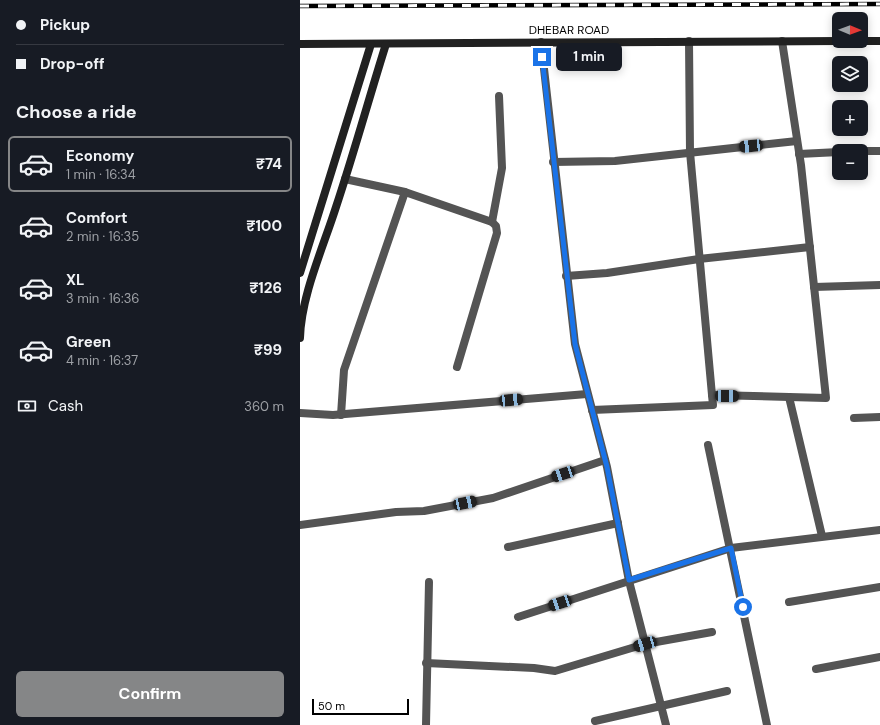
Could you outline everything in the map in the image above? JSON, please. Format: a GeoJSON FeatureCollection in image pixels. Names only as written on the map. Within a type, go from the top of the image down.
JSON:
{"type":"FeatureCollection","features":[{"type":"Feature","properties":{"kind":"street"},"geometry":{"type":"LineString","coordinates":[[868,41],[880,40]]}},
{"type":"Feature","properties":{"kind":"street"},"geometry":{"type":"LineString","coordinates":[[592,410],[713,405],[690,152],[689,41]]}},
{"type":"Feature","properties":{"kind":"street"},"geometry":{"type":"LineString","coordinates":[[712,395],[826,398],[799,154],[782,41]]}},
{"type":"Feature","properties":{"kind":"street","name":"DHEBAR ROAD"},"geometry":{"type":"LineString","coordinates":[[300,44],[832,41]]}},
{"type":"Feature","properties":{"kind":"street"},"geometry":{"type":"LineString","coordinates":[[541,42],[553,162],[575,344],[605,460],[629,580],[666,725]]}},
{"type":"Feature","properties":{"kind":"street"},"geometry":{"type":"LineString","coordinates":[[300,273],[371,44]]}},
{"type":"Feature","properties":{"kind":"street"},"geometry":{"type":"LineString","coordinates":[[300,338],[300,324],[312,281],[386,44]]}},
{"type":"Feature","properties":{"kind":"street"},"geometry":{"type":"LineString","coordinates":[[492,222],[502,168],[499,96]]}},
{"type":"Feature","properties":{"kind":"street"},"geometry":{"type":"LineString","coordinates":[[553,162],[615,161],[797,140]]}},
{"type":"Feature","properties":{"kind":"street"},"geometry":{"type":"LineString","coordinates":[[868,152],[880,151]]}},
{"type":"Feature","properties":{"kind":"street"},"geometry":{"type":"LineString","coordinates":[[799,154],[832,152]]}},
{"type":"Feature","properties":{"kind":"street"},"geometry":{"type":"LineString","coordinates":[[345,179],[405,192],[492,222],[496,226],[497,233],[456,367]]}},
{"type":"Feature","properties":{"kind":"street"},"geometry":{"type":"LineString","coordinates":[[341,415],[344,370],[405,192]]}},
{"type":"Feature","properties":{"kind":"street"},"geometry":{"type":"LineString","coordinates":[[566,276],[607,273],[699,259],[810,247]]}},
{"type":"Feature","properties":{"kind":"street"},"geometry":{"type":"LineString","coordinates":[[814,287],[880,285]]}},
{"type":"Feature","properties":{"kind":"street"},"geometry":{"type":"LineString","coordinates":[[300,413],[341,415],[588,394]]}},
{"type":"Feature","properties":{"kind":"street"},"geometry":{"type":"LineString","coordinates":[[789,397],[822,536]]}},
{"type":"Feature","properties":{"kind":"street"},"geometry":{"type":"LineString","coordinates":[[854,418],[880,417]]}},
{"type":"Feature","properties":{"kind":"street"},"geometry":{"type":"LineString","coordinates":[[708,445],[731,548],[767,725]]}},
{"type":"Feature","properties":{"kind":"street"},"geometry":{"type":"LineString","coordinates":[[300,525],[396,512],[424,512],[493,498],[605,460]]}},
{"type":"Feature","properties":{"kind":"street"},"geometry":{"type":"LineString","coordinates":[[508,548],[618,523]]}},
{"type":"Feature","properties":{"kind":"street"},"geometry":{"type":"LineString","coordinates":[[518,616],[731,548],[880,530]]}},
{"type":"Feature","properties":{"kind":"street"},"geometry":{"type":"LineString","coordinates":[[426,725],[426,663],[429,582]]}},
{"type":"Feature","properties":{"kind":"street"},"geometry":{"type":"LineString","coordinates":[[789,602],[880,587]]}},
{"type":"Feature","properties":{"kind":"street"},"geometry":{"type":"LineString","coordinates":[[426,663],[534,668],[555,671],[645,644],[712,632]]}},
{"type":"Feature","properties":{"kind":"street"},"geometry":{"type":"LineString","coordinates":[[816,669],[880,657]]}},
{"type":"Feature","properties":{"kind":"street"},"geometry":{"type":"LineString","coordinates":[[596,722],[661,705],[727,691]]}},
{"type":"Feature","properties":{"kind":"railway"},"geometry":{"type":"LineString","coordinates":[[300,6],[880,4]]}},
{"type":"Feature","properties":{"kind":"route"},"geometry":{"type":"LineString","coordinates":[[542,57],[575,344],[607,467],[629,580],[731,548],[743,607]]}}]}
